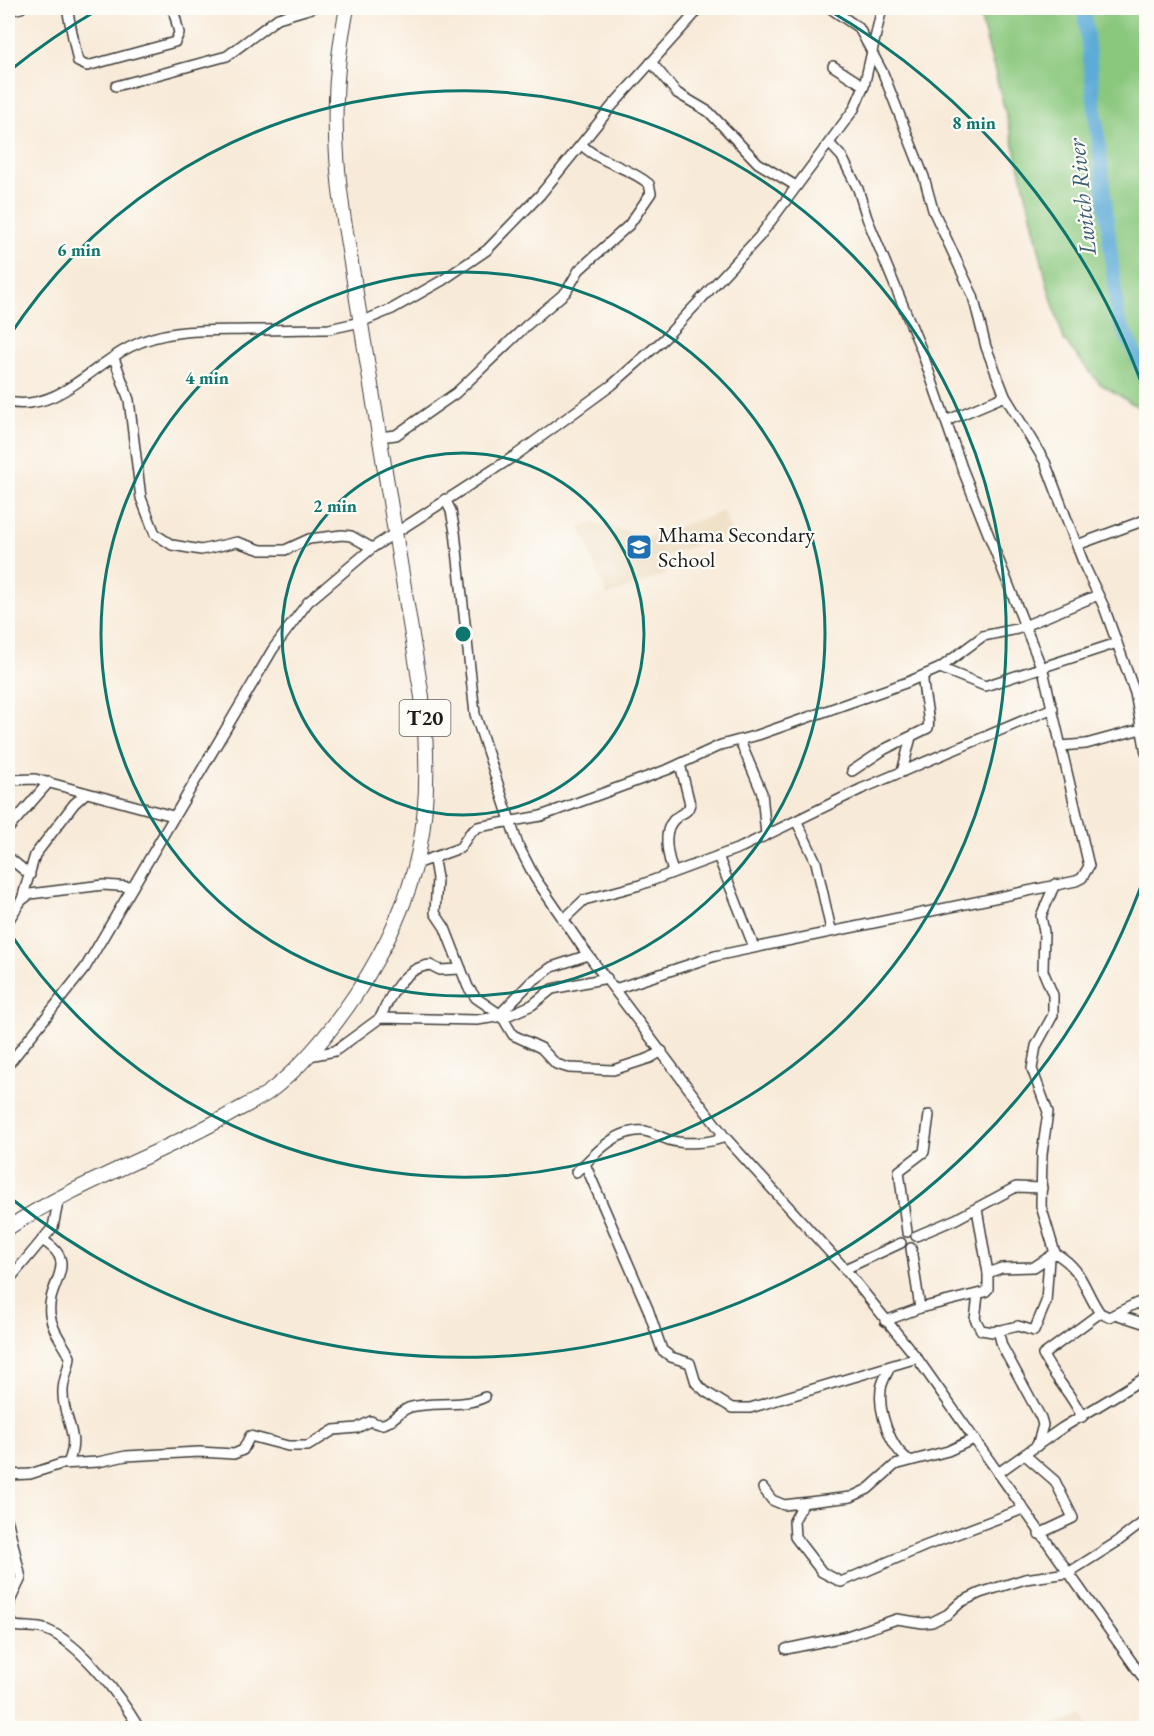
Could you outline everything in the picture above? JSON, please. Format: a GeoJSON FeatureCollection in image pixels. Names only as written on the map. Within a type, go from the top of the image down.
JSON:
{"type":"FeatureCollection","features":[{"type":"Feature","properties":{"kind":"main road","name":"T20"},"geometry":{"type":"LineString","coordinates":[[8,1228],[59,1198],[216,1122],[268,1092],[307,1057],[342,1016],[370,973],[403,910],[418,863],[426,815],[429,760],[419,670],[343,214],[334,137],[336,66],[347,8]]}},
{"type":"Feature","properties":{"kind":"street"},"geometry":{"type":"LineString","coordinates":[[8,11],[21,8]]}},
{"type":"Feature","properties":{"kind":"street"},"geometry":{"type":"LineString","coordinates":[[67,8],[78,62],[87,66],[175,42],[179,33],[173,8]]}},
{"type":"Feature","properties":{"kind":"street"},"geometry":{"type":"LineString","coordinates":[[116,86],[227,56],[278,18],[312,8]]}},
{"type":"Feature","properties":{"kind":"street"},"geometry":{"type":"LineString","coordinates":[[8,402],[23,404],[74,387],[138,343],[172,333],[213,330],[329,329],[361,322],[392,309],[443,280],[487,250],[540,195],[612,106],[700,8]]}},
{"type":"Feature","properties":{"kind":"street"},"geometry":{"type":"LineString","coordinates":[[830,8],[859,28],[883,74],[924,177],[933,210],[973,296],[986,347],[1005,396],[1045,462],[1117,643],[1132,684],[1146,753]]}},
{"type":"Feature","properties":{"kind":"street"},"geometry":{"type":"LineString","coordinates":[[8,1065],[80,976],[173,816],[273,649],[293,620],[327,585],[372,548],[396,530],[516,455],[632,368],[664,339],[744,254],[854,109],[864,86],[882,8]]}},
{"type":"Feature","properties":{"kind":"street"},"geometry":{"type":"LineString","coordinates":[[651,62],[677,93],[709,112],[758,163],[796,186]]}},
{"type":"Feature","properties":{"kind":"street"},"geometry":{"type":"LineString","coordinates":[[833,66],[864,86]]}},
{"type":"Feature","properties":{"kind":"street"},"geometry":{"type":"LineString","coordinates":[[615,989],[696,962],[754,947],[1082,878],[1089,866],[1053,708],[1041,667],[858,189],[842,157],[829,143]]}},
{"type":"Feature","properties":{"kind":"street"},"geometry":{"type":"LineString","coordinates":[[379,437],[396,435],[452,397],[527,325],[566,292],[579,270],[635,218],[651,193],[649,184],[609,160],[594,156],[582,145]]}},
{"type":"Feature","properties":{"kind":"street"},"geometry":{"type":"LineString","coordinates":[[114,358],[129,400],[141,498],[155,534],[172,545],[194,550],[237,542],[261,550],[285,550],[309,539],[342,536],[351,536],[372,548]]}},
{"type":"Feature","properties":{"kind":"street"},"geometry":{"type":"LineString","coordinates":[[946,421],[1005,396]]}},
{"type":"Feature","properties":{"kind":"street"},"geometry":{"type":"LineString","coordinates":[[445,499],[451,511],[455,532],[475,714],[526,863],[588,955],[725,1137],[845,1269],[917,1358],[1039,1534],[1146,1682]]}},
{"type":"Feature","properties":{"kind":"street"},"geometry":{"type":"LineString","coordinates":[[1077,545],[1145,520]]}},
{"type":"Feature","properties":{"kind":"street"},"geometry":{"type":"LineString","coordinates":[[418,863],[460,848],[470,833],[478,827],[541,816],[680,764],[721,745],[740,741],[923,676],[940,668],[983,636],[1024,626],[1098,595]]}},
{"type":"Feature","properties":{"kind":"street"},"geometry":{"type":"LineString","coordinates":[[940,668],[985,686],[1041,667],[1076,659],[1117,643]]}},
{"type":"Feature","properties":{"kind":"street"},"geometry":{"type":"LineString","coordinates":[[852,771],[885,749],[930,725],[922,692],[923,676]]}},
{"type":"Feature","properties":{"kind":"street"},"geometry":{"type":"LineString","coordinates":[[563,920],[584,900],[640,885],[717,856],[797,822],[902,772],[1053,708]]}},
{"type":"Feature","properties":{"kind":"street"},"geometry":{"type":"LineString","coordinates":[[1060,746],[1086,744],[1141,729]]}},
{"type":"Feature","properties":{"kind":"street"},"geometry":{"type":"LineString","coordinates":[[902,772],[911,737]]}},
{"type":"Feature","properties":{"kind":"street"},"geometry":{"type":"LineString","coordinates":[[740,741],[762,794],[766,835]]}},
{"type":"Feature","properties":{"kind":"street"},"geometry":{"type":"LineString","coordinates":[[673,872],[667,845],[668,831],[673,821],[688,811],[690,804],[680,764]]}},
{"type":"Feature","properties":{"kind":"street"},"geometry":{"type":"LineString","coordinates":[[8,780],[25,778],[49,782],[173,816]]}},
{"type":"Feature","properties":{"kind":"street"},"geometry":{"type":"LineString","coordinates":[[8,829],[49,782]]}},
{"type":"Feature","properties":{"kind":"street"},"geometry":{"type":"LineString","coordinates":[[8,921],[21,901],[33,861],[40,847],[74,804],[86,793]]}},
{"type":"Feature","properties":{"kind":"street"},"geometry":{"type":"LineString","coordinates":[[797,822],[816,862],[831,930]]}},
{"type":"Feature","properties":{"kind":"street"},"geometry":{"type":"LineString","coordinates":[[8,856],[30,875]]}},
{"type":"Feature","properties":{"kind":"street"},"geometry":{"type":"LineString","coordinates":[[438,856],[434,861],[437,878],[435,913],[445,928],[472,995],[502,1016],[513,1035],[541,1048],[561,1067],[613,1070],[650,1058],[662,1051]]}},
{"type":"Feature","properties":{"kind":"street"},"geometry":{"type":"LineString","coordinates":[[717,856],[754,947]]}},
{"type":"Feature","properties":{"kind":"street"},"geometry":{"type":"LineString","coordinates":[[978,1295],[975,1307],[977,1326],[985,1332],[1011,1326],[1030,1330],[1036,1328],[1046,1302],[1052,1256],[1043,1218],[1042,1188],[1043,1141],[1048,1112],[1033,1074],[1032,1063],[1036,1046],[1053,1015],[1053,995],[1043,971],[1044,932],[1041,916],[1055,884]]}},
{"type":"Feature","properties":{"kind":"street"},"geometry":{"type":"LineString","coordinates":[[21,901],[30,894],[91,886],[132,887]]}},
{"type":"Feature","properties":{"kind":"street"},"geometry":{"type":"LineString","coordinates":[[502,1016],[531,982],[552,967],[588,955]]}},
{"type":"Feature","properties":{"kind":"street"},"geometry":{"type":"LineString","coordinates":[[307,1057],[335,1051],[380,1018],[396,988],[412,970],[430,964],[440,970],[461,969]]}},
{"type":"Feature","properties":{"kind":"street"},"geometry":{"type":"LineString","coordinates":[[380,1018],[477,1020],[502,1016],[532,1005],[552,989],[607,978]]}},
{"type":"Feature","properties":{"kind":"street"},"geometry":{"type":"LineString","coordinates":[[910,1248],[917,1243],[911,1234],[899,1171],[924,1152],[929,1115]]}},
{"type":"Feature","properties":{"kind":"street"},"geometry":{"type":"LineString","coordinates":[[576,1172],[613,1140],[634,1131],[652,1131],[665,1138],[681,1142],[713,1142],[725,1137]]}},
{"type":"Feature","properties":{"kind":"street"},"geometry":{"type":"LineString","coordinates":[[585,1164],[648,1309],[662,1350],[670,1357],[690,1363],[696,1383],[706,1392],[739,1410],[917,1358]]}},
{"type":"Feature","properties":{"kind":"street"},"geometry":{"type":"LineString","coordinates":[[901,1243],[902,1235],[911,1234],[977,1209],[1016,1187],[1042,1188]]}},
{"type":"Feature","properties":{"kind":"street"},"geometry":{"type":"LineString","coordinates":[[8,1281],[55,1221],[59,1198]]}},
{"type":"Feature","properties":{"kind":"street"},"geometry":{"type":"LineString","coordinates":[[885,1321],[920,1308],[978,1295],[988,1289],[988,1274],[977,1209]]}},
{"type":"Feature","properties":{"kind":"street"},"geometry":{"type":"LineString","coordinates":[[42,1240],[53,1246],[62,1264],[50,1313],[55,1333],[70,1357],[62,1395],[72,1436],[72,1454],[68,1463]]}},
{"type":"Feature","properties":{"kind":"street"},"geometry":{"type":"LineString","coordinates":[[845,1269],[901,1243]]}},
{"type":"Feature","properties":{"kind":"street"},"geometry":{"type":"LineString","coordinates":[[901,1243],[910,1248]]}},
{"type":"Feature","properties":{"kind":"street"},"geometry":{"type":"LineString","coordinates":[[910,1248],[920,1308]]}},
{"type":"Feature","properties":{"kind":"street"},"geometry":{"type":"LineString","coordinates":[[988,1274],[1001,1268],[1034,1267],[1052,1256]]}},
{"type":"Feature","properties":{"kind":"street"},"geometry":{"type":"LineString","coordinates":[[1052,1256],[1076,1268],[1100,1313],[1106,1317],[1134,1304],[1146,1307]]}},
{"type":"Feature","properties":{"kind":"street"},"geometry":{"type":"LineString","coordinates":[[1082,1417],[1074,1400],[1055,1377],[1043,1354],[1100,1313]]}},
{"type":"Feature","properties":{"kind":"street"},"geometry":{"type":"LineString","coordinates":[[1115,1314],[1146,1324]]}},
{"type":"Feature","properties":{"kind":"street"},"geometry":{"type":"LineString","coordinates":[[998,1330],[1002,1346],[1041,1418],[1043,1425],[1037,1446]]}},
{"type":"Feature","properties":{"kind":"street"},"geometry":{"type":"LineString","coordinates":[[890,1367],[881,1389],[881,1403],[892,1439],[900,1455],[909,1460]]}},
{"type":"Feature","properties":{"kind":"street"},"geometry":{"type":"LineString","coordinates":[[998,1473],[1146,1377]]}},
{"type":"Feature","properties":{"kind":"street"},"geometry":{"type":"LineString","coordinates":[[8,1475],[30,1474],[68,1463],[98,1462],[126,1456],[199,1452],[234,1454],[243,1450],[250,1436],[254,1435],[288,1446],[308,1446],[334,1430],[357,1428],[371,1421],[379,1425],[390,1423],[399,1412],[411,1407],[471,1402],[485,1397]]}},
{"type":"Feature","properties":{"kind":"street"},"geometry":{"type":"LineString","coordinates":[[762,1488],[776,1502],[803,1504],[859,1494],[888,1470],[909,1460],[948,1451],[974,1439]]}},
{"type":"Feature","properties":{"kind":"street"},"geometry":{"type":"LineString","coordinates":[[1025,1455],[1055,1481],[1072,1518],[1039,1534]]}},
{"type":"Feature","properties":{"kind":"street"},"geometry":{"type":"LineString","coordinates":[[803,1504],[794,1521],[795,1537],[822,1572],[841,1582],[887,1561],[1023,1509]]}},
{"type":"Feature","properties":{"kind":"street"},"geometry":{"type":"LineString","coordinates":[[786,1649],[837,1638],[897,1619],[922,1623],[932,1622],[948,1614],[961,1602],[980,1593],[1025,1579],[1068,1573],[1117,1542],[1146,1520]]}},
{"type":"Feature","properties":{"kind":"street"},"geometry":{"type":"LineString","coordinates":[[8,1522],[21,1578],[10,1601],[8,1614],[14,1626],[46,1630],[76,1649],[88,1659],[139,1728]]}},
{"type":"Feature","properties":{"kind":"shaded area","name":"Mhama Secondary School"},"geometry":{"type":"Polygon","coordinates":[[[724,511],[731,533],[662,557],[667,574],[607,596],[580,527],[593,523],[650,537],[724,511]]]}},
{"type":"Feature","properties":{"kind":"shaded area"},"geometry":{"type":"Polygon","coordinates":[[[1084,1714],[1089,1728],[1043,1728],[1084,1714]]]}},
{"type":"Feature","properties":{"kind":"green space"},"geometry":{"type":"Polygon","coordinates":[[[978,8],[1146,8],[1146,412],[1099,383],[1064,340],[1048,287],[1018,160],[978,8]]]}},
{"type":"Feature","properties":{"kind":"waterway","name":"Lwitch River"},"geometry":{"type":"LineString","coordinates":[[1084,8],[1118,318],[1146,376]]}},
{"type":"Feature","properties":{"kind":"place","name":"Mhama Secondary School"},"geometry":{"type":"Point","coordinates":[639,547]}}]}
